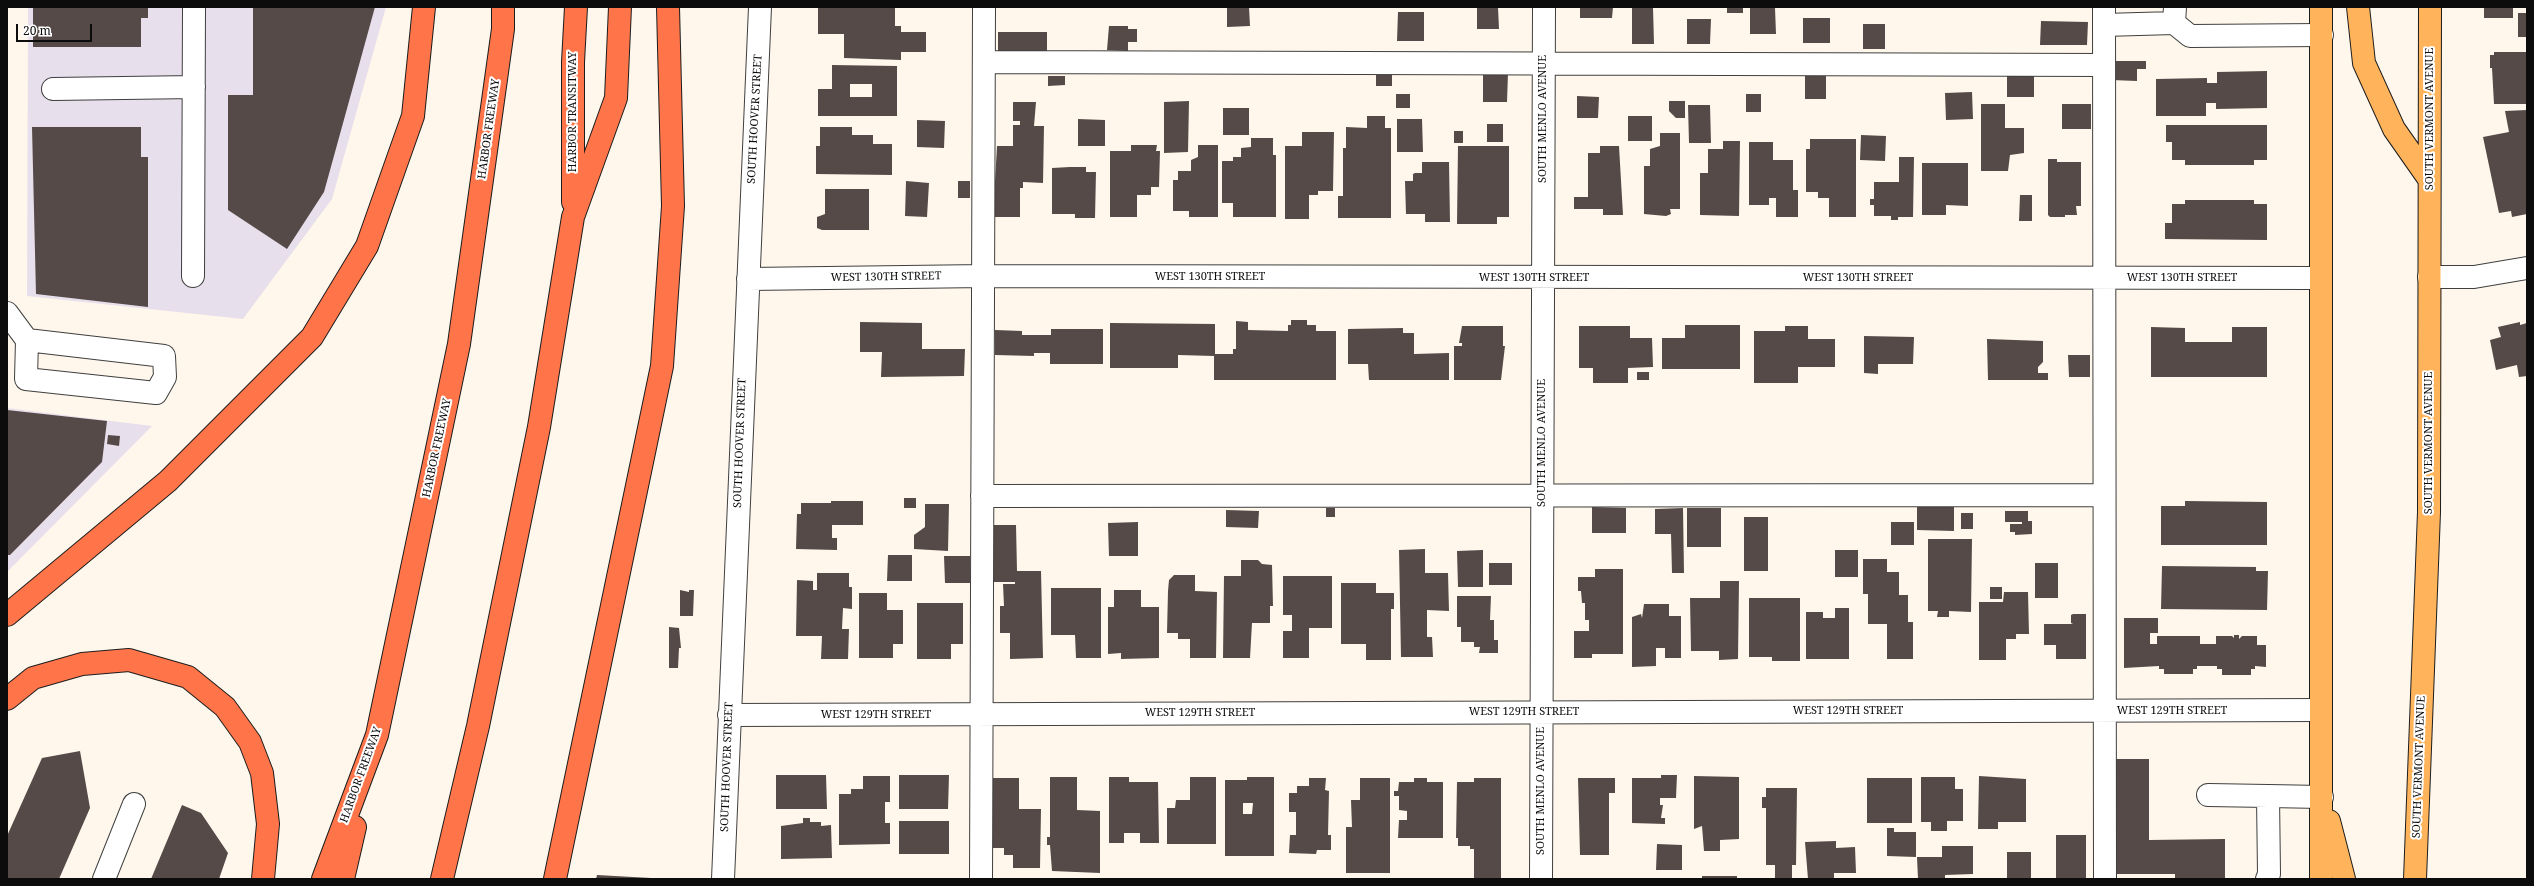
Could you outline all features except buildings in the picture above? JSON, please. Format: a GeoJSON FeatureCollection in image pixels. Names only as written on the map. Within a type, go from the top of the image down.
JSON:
{"type":"FeatureCollection","features":[{"type":"Feature","properties":{"kind":"highway"},"geometry":{"type":"LineString","coordinates":[[7,615],[168,481],[312,336],[366,246],[413,116],[424,7]]}},
{"type":"Feature","properties":{"kind":"highway","name":"HARBOR FREEWAY"},"geometry":{"type":"LineString","coordinates":[[323,879],[377,735],[459,344],[503,29],[504,7]]}},
{"type":"Feature","properties":{"kind":"highway","name":"HARBOR TRANSITWAY"},"geometry":{"type":"LineString","coordinates":[[573,217],[573,62],[576,7]]}},
{"type":"Feature","properties":{"kind":"highway"},"geometry":{"type":"LineString","coordinates":[[442,879],[478,726],[539,427],[573,217],[616,98],[620,7]]}},
{"type":"Feature","properties":{"kind":"highway"},"geometry":{"type":"LineString","coordinates":[[556,879],[662,366],[673,206],[668,7]]}},
{"type":"Feature","properties":{"kind":"highway"},"geometry":{"type":"LineString","coordinates":[[7,699],[33,678],[82,664],[130,660],[188,677],[225,707],[250,742],[262,773],[268,824],[263,879]]}},
{"type":"Feature","properties":{"kind":"highway"},"geometry":{"type":"LineString","coordinates":[[343,879],[377,735]]}},
{"type":"Feature","properties":{"kind":"main road"},"geometry":{"type":"LineString","coordinates":[[2320,879],[2322,797],[2320,710],[2322,7]]}},
{"type":"Feature","properties":{"kind":"main road"},"geometry":{"type":"LineString","coordinates":[[2358,7],[2364,63],[2394,129],[2429,179]]}},
{"type":"Feature","properties":{"kind":"main road","name":"SOUTH VERMONT AVENUE"},"geometry":{"type":"LineString","coordinates":[[2415,879],[2429,512],[2430,7]]}},
{"type":"Feature","properties":{"kind":"main road"},"geometry":{"type":"LineString","coordinates":[[2322,797],[2344,879]]}},
{"type":"Feature","properties":{"kind":"street"},"geometry":{"type":"LineString","coordinates":[[193,276],[194,7]]}},
{"type":"Feature","properties":{"kind":"street","name":"SOUTH HOOVER STREET"},"geometry":{"type":"LineString","coordinates":[[723,879],[760,7]]}},
{"type":"Feature","properties":{"kind":"street"},"geometry":{"type":"LineString","coordinates":[[980,879],[984,276],[984,7]]}},
{"type":"Feature","properties":{"kind":"street","name":"SOUTH MENLO AVENUE"},"geometry":{"type":"LineString","coordinates":[[1541,879],[1544,7]]}},
{"type":"Feature","properties":{"kind":"street"},"geometry":{"type":"LineString","coordinates":[[2105,879],[2104,16],[2175,15],[2190,36],[2322,35]]}},
{"type":"Feature","properties":{"kind":"street"},"geometry":{"type":"LineString","coordinates":[[984,62],[2104,65]]}},
{"type":"Feature","properties":{"kind":"street"},"geometry":{"type":"LineString","coordinates":[[53,88],[194,87]]}},
{"type":"Feature","properties":{"kind":"street"},"geometry":{"type":"LineString","coordinates":[[2429,277],[2474,277],[2527,268]]}},
{"type":"Feature","properties":{"kind":"street","name":"WEST 130TH STREET"},"geometry":{"type":"LineString","coordinates":[[748,279],[984,276],[2321,278]]}},
{"type":"Feature","properties":{"kind":"street"},"geometry":{"type":"LineString","coordinates":[[7,313],[27,340],[26,379],[156,393],[165,378],[164,356],[27,340]]}},
{"type":"Feature","properties":{"kind":"street"},"geometry":{"type":"LineString","coordinates":[[982,496],[2104,495]]}},
{"type":"Feature","properties":{"kind":"street","name":"WEST 129TH STREET"},"geometry":{"type":"LineString","coordinates":[[729,715],[2320,710]]}},
{"type":"Feature","properties":{"kind":"street"},"geometry":{"type":"LineString","coordinates":[[2208,795],[2322,797]]}},
{"type":"Feature","properties":{"kind":"street"},"geometry":{"type":"LineString","coordinates":[[2267,879],[2269,874],[2268,796]]}},
{"type":"Feature","properties":{"kind":"street"},"geometry":{"type":"LineString","coordinates":[[104,879],[134,804]]}},
{"type":"Feature","properties":{"kind":"shaded area"},"geometry":{"type":"Polygon","coordinates":[[[28,7],[386,7],[332,199],[243,319],[27,296],[28,7]]]}},
{"type":"Feature","properties":{"kind":"shaded area"},"geometry":{"type":"Polygon","coordinates":[[[7,408],[152,426],[7,572],[7,408]]]}}]}
